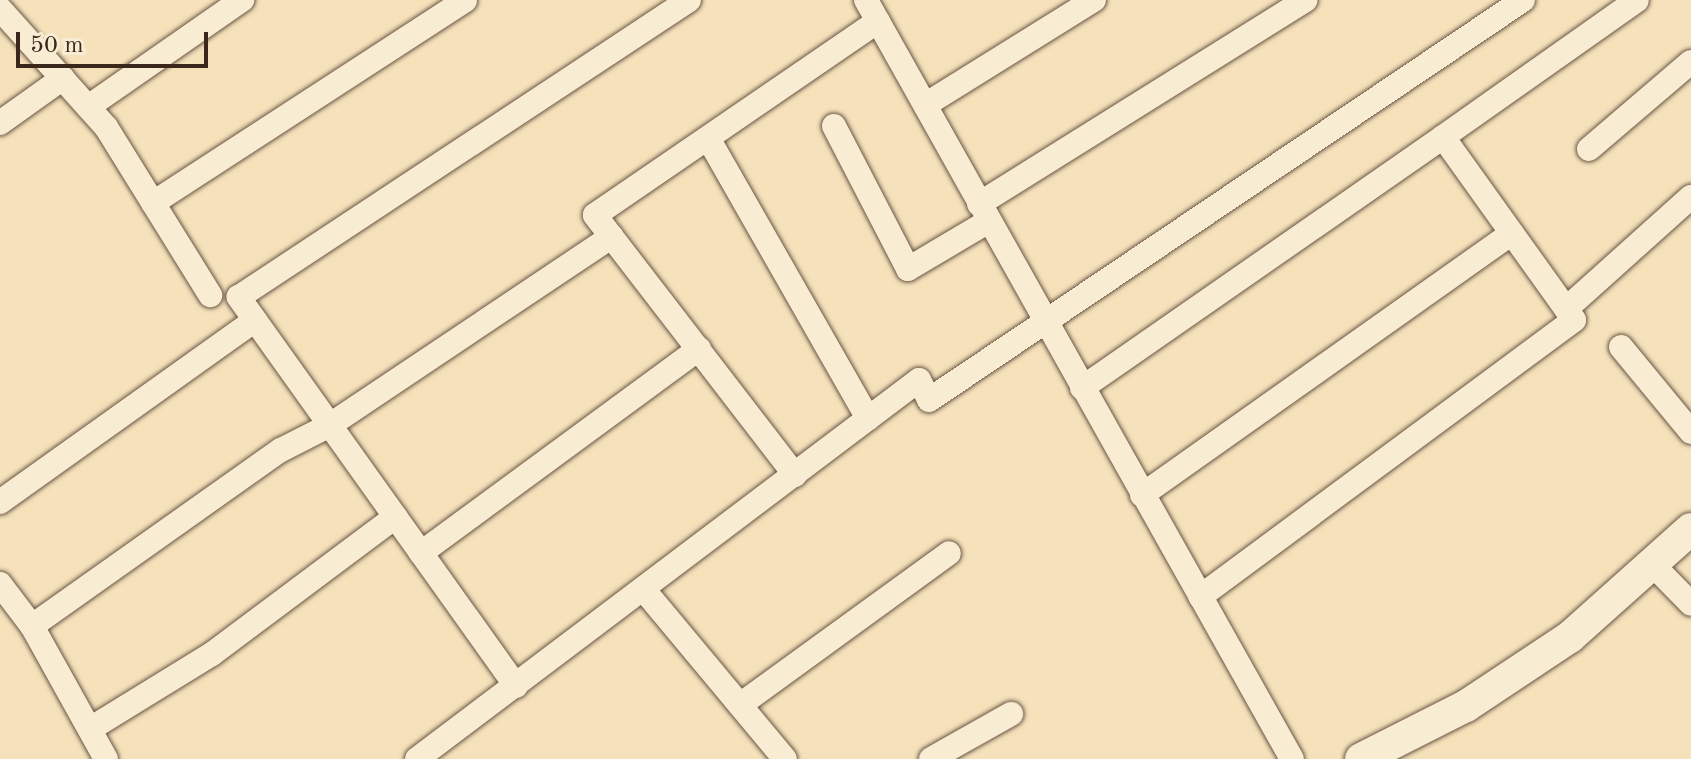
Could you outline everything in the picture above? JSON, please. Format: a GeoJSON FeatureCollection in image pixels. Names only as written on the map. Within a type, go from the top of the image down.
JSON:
{"type":"FeatureCollection","features":[{"type":"Feature","properties":{"kind":"street"},"geometry":{"type":"LineString","coordinates":[[88,107],[242,0]]}},
{"type":"Feature","properties":{"kind":"street"},"geometry":{"type":"LineString","coordinates":[[153,203],[465,0]]}},
{"type":"Feature","properties":{"kind":"street"},"geometry":{"type":"LineString","coordinates":[[516,686],[239,297],[689,0]]}},
{"type":"Feature","properties":{"kind":"street"},"geometry":{"type":"LineString","coordinates":[[925,105],[1094,0]]}},
{"type":"Feature","properties":{"kind":"street"},"geometry":{"type":"LineString","coordinates":[[834,126],[908,269],[984,212],[1277,8],[1306,0]]}},
{"type":"Feature","properties":{"kind":"street"},"geometry":{"type":"LineString","coordinates":[[417,759],[919,380],[929,400],[1523,0]]}},
{"type":"Feature","properties":{"kind":"street"},"geometry":{"type":"LineString","coordinates":[[1082,388],[1637,0]]}},
{"type":"Feature","properties":{"kind":"street"},"geometry":{"type":"LineString","coordinates":[[795,475],[595,215],[708,138],[871,6],[1292,759]]}},
{"type":"Feature","properties":{"kind":"street"},"geometry":{"type":"LineString","coordinates":[[0,9],[88,107],[210,295]]}},
{"type":"Feature","properties":{"kind":"street"},"geometry":{"type":"LineString","coordinates":[[1589,149],[1691,61]]}},
{"type":"Feature","properties":{"kind":"street"},"geometry":{"type":"LineString","coordinates":[[0,123],[63,78]]}},
{"type":"Feature","properties":{"kind":"street"},"geometry":{"type":"LineString","coordinates":[[1200,597],[1574,320],[1443,137]]}},
{"type":"Feature","properties":{"kind":"street"},"geometry":{"type":"LineString","coordinates":[[708,138],[868,419]]}},
{"type":"Feature","properties":{"kind":"street"},"geometry":{"type":"LineString","coordinates":[[1566,309],[1691,197]]}},
{"type":"Feature","properties":{"kind":"street"},"geometry":{"type":"LineString","coordinates":[[1142,495],[1512,233]]}},
{"type":"Feature","properties":{"kind":"street"},"geometry":{"type":"LineString","coordinates":[[32,626],[281,450],[330,425],[612,236]]}},
{"type":"Feature","properties":{"kind":"street"},"geometry":{"type":"LineString","coordinates":[[0,502],[255,320]]}},
{"type":"Feature","properties":{"kind":"street"},"geometry":{"type":"LineString","coordinates":[[1621,347],[1691,432]]}},
{"type":"Feature","properties":{"kind":"street"},"geometry":{"type":"LineString","coordinates":[[421,553],[699,349]]}},
{"type":"Feature","properties":{"kind":"street"},"geometry":{"type":"LineString","coordinates":[[90,729],[212,654],[395,517]]}},
{"type":"Feature","properties":{"kind":"street"},"geometry":{"type":"LineString","coordinates":[[1370,757],[1466,706],[1570,637],[1691,529]]}},
{"type":"Feature","properties":{"kind":"street"},"geometry":{"type":"LineString","coordinates":[[740,705],[949,553]]}},
{"type":"Feature","properties":{"kind":"street"},"geometry":{"type":"LineString","coordinates":[[1653,565],[1691,604]]}},
{"type":"Feature","properties":{"kind":"street"},"geometry":{"type":"LineString","coordinates":[[0,584],[32,626],[106,759]]}},
{"type":"Feature","properties":{"kind":"street"},"geometry":{"type":"LineString","coordinates":[[644,590],[785,759]]}},
{"type":"Feature","properties":{"kind":"street"},"geometry":{"type":"LineString","coordinates":[[931,759],[1011,714]]}}]}
